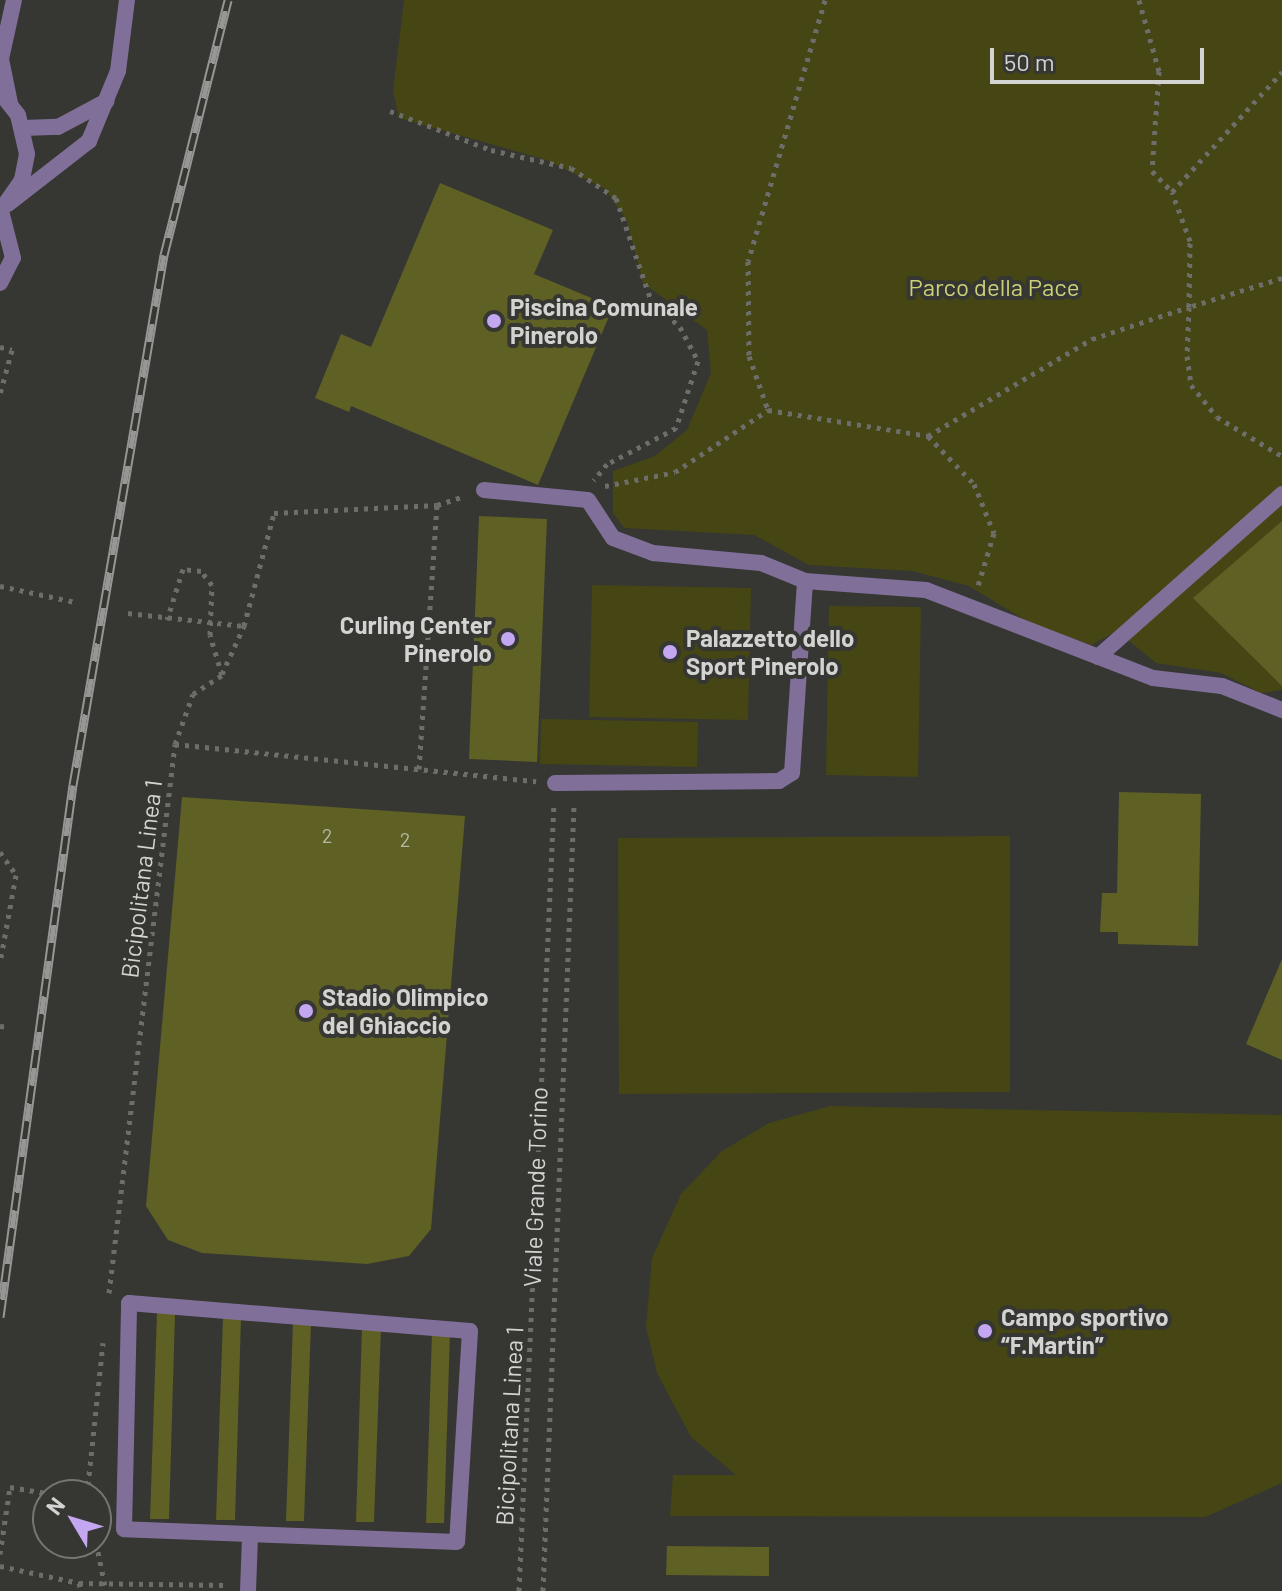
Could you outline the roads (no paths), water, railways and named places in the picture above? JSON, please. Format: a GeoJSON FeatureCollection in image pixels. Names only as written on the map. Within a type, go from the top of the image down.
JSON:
{"type":"FeatureCollection","features":[{"type":"Feature","properties":{"kind":"street"},"geometry":{"type":"LineString","coordinates":[[0,283],[13,258],[3,209],[27,154],[23,128],[5,98],[1,59],[14,0]]}},
{"type":"Feature","properties":{"kind":"street"},"geometry":{"type":"LineString","coordinates":[[3,209],[77,157],[107,101],[127,0]]}},
{"type":"Feature","properties":{"kind":"street"},"geometry":{"type":"LineString","coordinates":[[23,128],[58,127],[107,101]]}},
{"type":"Feature","properties":{"kind":"street"},"geometry":{"type":"LineString","coordinates":[[484,490],[588,500],[613,538],[653,553],[761,563],[805,581],[926,590],[1153,678],[1222,686],[1282,710]]}},
{"type":"Feature","properties":{"kind":"street"},"geometry":{"type":"LineString","coordinates":[[1098,657],[1282,494]]}},
{"type":"Feature","properties":{"kind":"street"},"geometry":{"type":"LineString","coordinates":[[555,783],[575,786],[779,781],[792,773],[805,581]]}},
{"type":"Feature","properties":{"kind":"street"},"geometry":{"type":"LineString","coordinates":[[129,1303],[470,1331],[457,1542],[250,1536],[124,1529],[129,1303]]}},
{"type":"Feature","properties":{"kind":"street"},"geometry":{"type":"LineString","coordinates":[[246,1591],[250,1536]]}},
{"type":"Feature","properties":{"kind":"railway"},"geometry":{"type":"LineString","coordinates":[[0,1317],[73,785],[164,255],[228,0]]}},
{"type":"Feature","properties":{"kind":"place","name":"Piscina Comunale Pinerolo"},"geometry":{"type":"Point","coordinates":[494,321]}},
{"type":"Feature","properties":{"kind":"place","name":"Curling Center Pinerolo"},"geometry":{"type":"Point","coordinates":[508,639]}},
{"type":"Feature","properties":{"kind":"place","name":"Palazzetto dello Sport Pinerolo"},"geometry":{"type":"Point","coordinates":[670,652]}},
{"type":"Feature","properties":{"kind":"place","name":"Stadio Olimpico del Ghiaccio"},"geometry":{"type":"Point","coordinates":[306,1011]}},
{"type":"Feature","properties":{"kind":"place","name":"Campo sportivo “F.Martin”"},"geometry":{"type":"Point","coordinates":[985,1331]}},
{"type":"Feature","properties":{"kind":"park label","name":"Parco della Pace"},"geometry":{"type":"Point","coordinates":[994,287]}}]}
